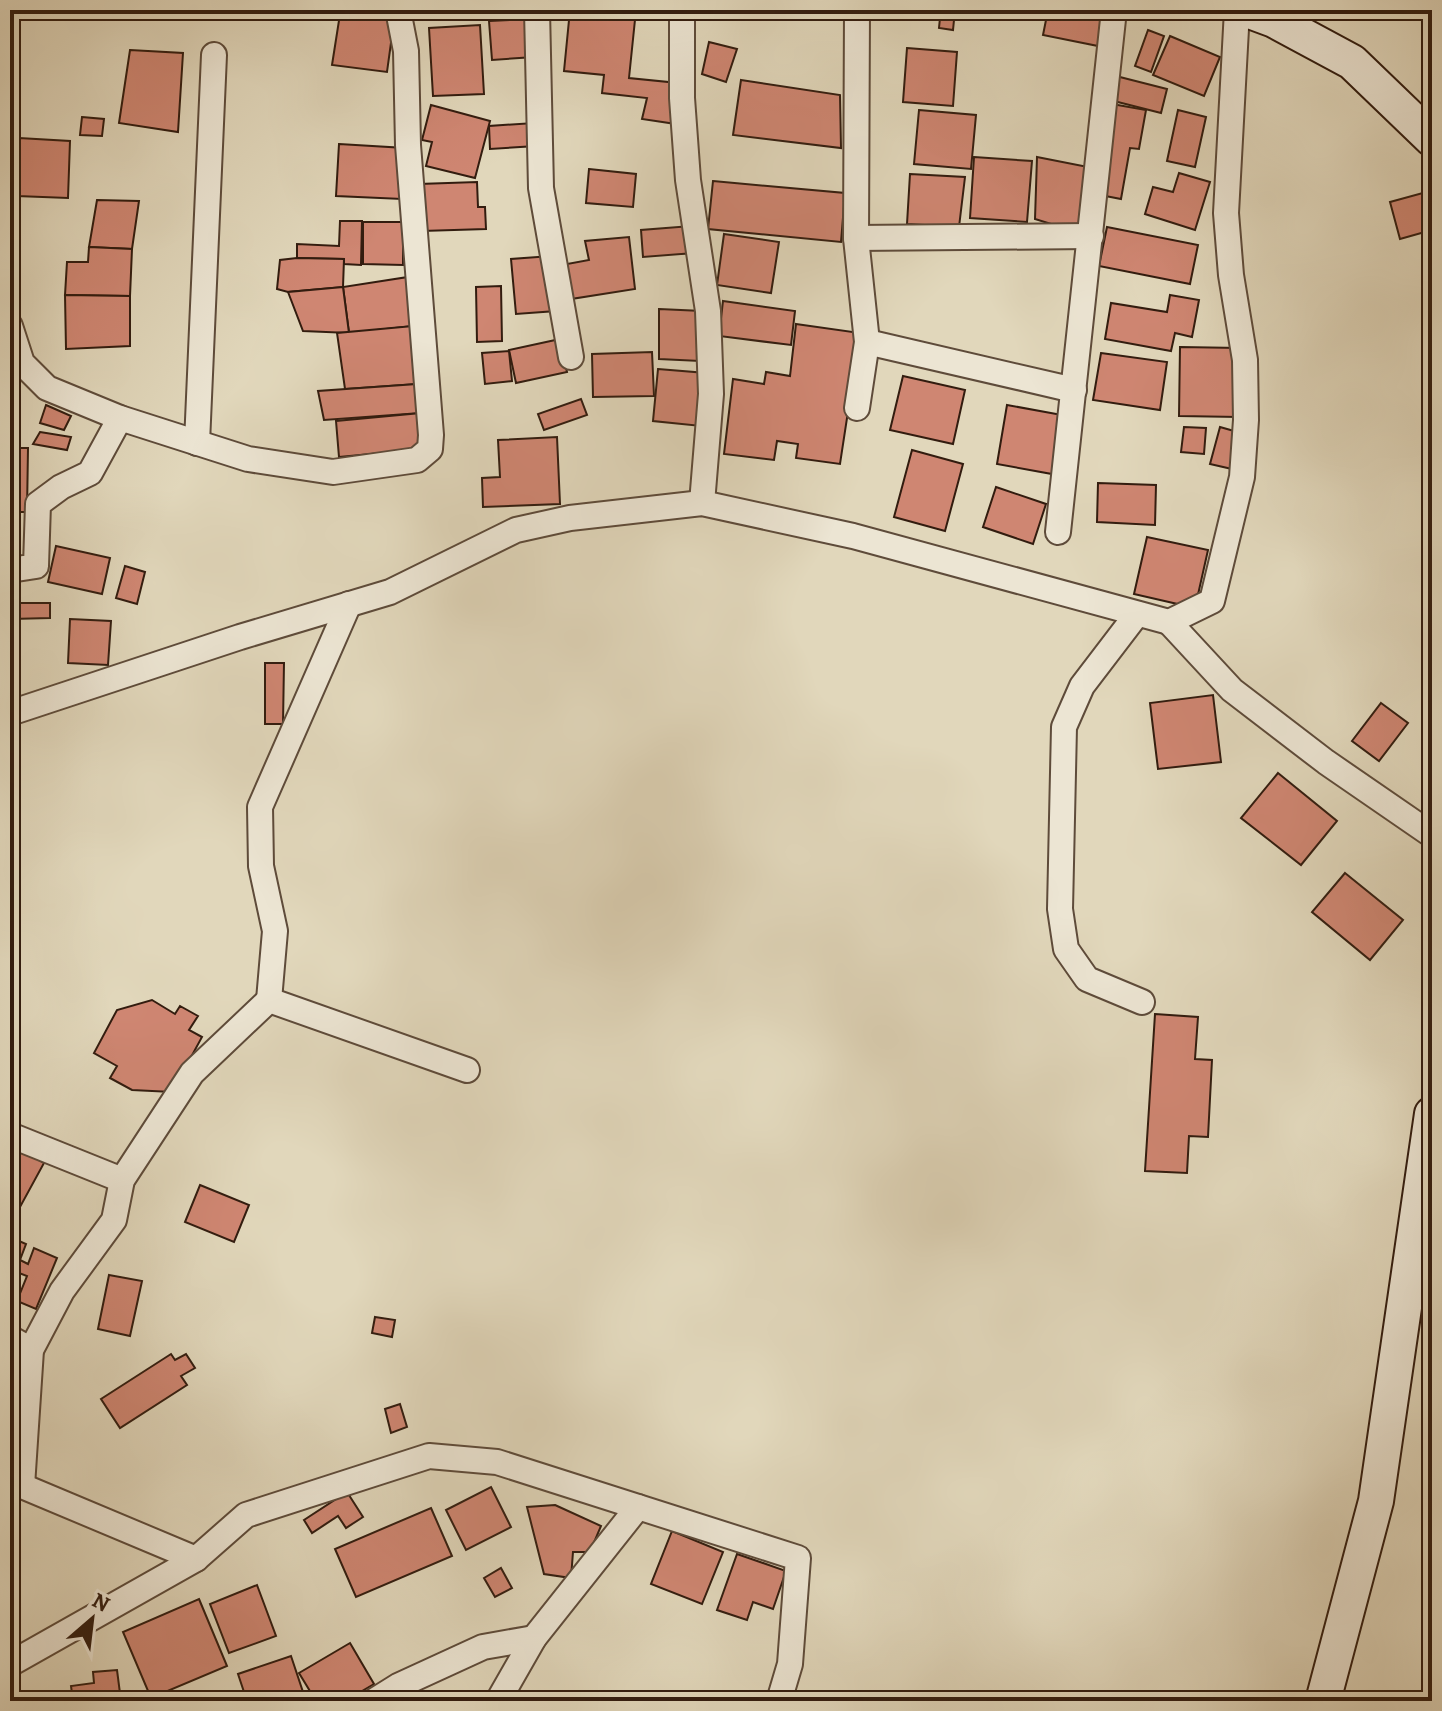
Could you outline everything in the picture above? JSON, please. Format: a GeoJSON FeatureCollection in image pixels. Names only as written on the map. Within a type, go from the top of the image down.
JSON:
{"type":"FeatureCollection","features":[{"type":"Feature","properties":{"kind":"main road"},"geometry":{"type":"LineString","coordinates":[[1247,10],[1274,20],[1352,62],[1432,139]]}},
{"type":"Feature","properties":{"kind":"main road"},"geometry":{"type":"LineString","coordinates":[[1323,1701],[1376,1501],[1432,1114]]}},
{"type":"Feature","properties":{"kind":"street"},"geometry":{"type":"LineString","coordinates":[[10,326],[22,363],[47,388],[120,418],[248,459],[333,472],[417,460],[430,449],[426,346],[408,145],[406,51],[398,10]]}},
{"type":"Feature","properties":{"kind":"street"},"geometry":{"type":"LineString","coordinates":[[537,10],[541,188],[571,357]]}},
{"type":"Feature","properties":{"kind":"street"},"geometry":{"type":"LineString","coordinates":[[682,10],[682,98],[688,180],[708,311],[711,394],[702,503]]}},
{"type":"Feature","properties":{"kind":"street"},"geometry":{"type":"LineString","coordinates":[[857,10],[856,238],[867,342],[857,408]]}},
{"type":"Feature","properties":{"kind":"street"},"geometry":{"type":"LineString","coordinates":[[1058,532],[1114,10]]}},
{"type":"Feature","properties":{"kind":"street"},"geometry":{"type":"LineString","coordinates":[[1169,622],[1212,601],[1242,477],[1246,420],[1245,360],[1231,275],[1226,213],[1237,10]]}},
{"type":"Feature","properties":{"kind":"street"},"geometry":{"type":"LineString","coordinates":[[197,443],[214,55]]}},
{"type":"Feature","properties":{"kind":"street"},"geometry":{"type":"LineString","coordinates":[[856,238],[1091,236]]}},
{"type":"Feature","properties":{"kind":"street"},"geometry":{"type":"LineString","coordinates":[[867,342],[1074,390]]}},
{"type":"Feature","properties":{"kind":"street"},"geometry":{"type":"LineString","coordinates":[[10,570],[36,566],[38,504],[61,487],[90,473],[120,418]]}},
{"type":"Feature","properties":{"kind":"street"},"geometry":{"type":"LineString","coordinates":[[10,713],[390,592],[516,530],[570,518],[702,503],[853,536],[1169,622],[1232,690],[1326,762],[1432,835]]}},
{"type":"Feature","properties":{"kind":"street"},"geometry":{"type":"LineString","coordinates":[[196,1559],[16,1484],[31,1350],[62,1291],[114,1220],[122,1180],[192,1073],[269,1000],[275,931],[261,866],[260,807],[349,604]]}},
{"type":"Feature","properties":{"kind":"street"},"geometry":{"type":"LineString","coordinates":[[1137,614],[1082,686],[1064,727],[1060,909],[1066,949],[1087,979],[1142,1002]]}},
{"type":"Feature","properties":{"kind":"street"},"geometry":{"type":"LineString","coordinates":[[269,1000],[467,1070]]}},
{"type":"Feature","properties":{"kind":"street"},"geometry":{"type":"LineString","coordinates":[[10,1135],[122,1180]]}},
{"type":"Feature","properties":{"kind":"street"},"geometry":{"type":"LineString","coordinates":[[10,1338],[31,1350]]}},
{"type":"Feature","properties":{"kind":"street"},"geometry":{"type":"LineString","coordinates":[[10,1664],[196,1559],[246,1515],[429,1456],[497,1462],[798,1558],[790,1664],[779,1701]]}},
{"type":"Feature","properties":{"kind":"street"},"geometry":{"type":"LineString","coordinates":[[498,1701],[534,1638],[638,1507]]}},
{"type":"Feature","properties":{"kind":"street"},"geometry":{"type":"LineString","coordinates":[[374,1701],[398,1686],[483,1647],[534,1638]]}},
{"type":"Feature","properties":{"kind":"building"},"geometry":{"type":"Polygon","coordinates":[[[421,10],[484,10],[484,13],[421,16],[421,10]]]}},
{"type":"Feature","properties":{"kind":"building"},"geometry":{"type":"Polygon","coordinates":[[[570,10],[636,10],[629,78],[678,83],[676,124],[642,119],[647,98],[602,93],[604,75],[564,71],[570,10]]]}},
{"type":"Feature","properties":{"kind":"building"},"geometry":{"type":"Polygon","coordinates":[[[898,10],[955,10],[953,30],[939,28],[940,18],[898,13],[898,10]]]}},
{"type":"Feature","properties":{"kind":"building"},"geometry":{"type":"Polygon","coordinates":[[[1048,10],[1105,10],[1098,46],[1043,35],[1048,10]]]}},
{"type":"Feature","properties":{"kind":"building"},"geometry":{"type":"Polygon","coordinates":[[[340,14],[394,21],[387,72],[332,65],[340,14]]]}},
{"type":"Feature","properties":{"kind":"building"},"geometry":{"type":"Polygon","coordinates":[[[532,19],[534,57],[492,60],[489,21],[532,19]]]}},
{"type":"Feature","properties":{"kind":"building"},"geometry":{"type":"Polygon","coordinates":[[[480,25],[484,94],[433,96],[429,28],[480,25]]]}},
{"type":"Feature","properties":{"kind":"building"},"geometry":{"type":"Polygon","coordinates":[[[1148,30],[1164,36],[1151,72],[1135,66],[1148,30]]]}},
{"type":"Feature","properties":{"kind":"building"},"geometry":{"type":"Polygon","coordinates":[[[1170,36],[1220,57],[1204,96],[1153,75],[1170,36]]]}},
{"type":"Feature","properties":{"kind":"building"},"geometry":{"type":"Polygon","coordinates":[[[709,42],[737,49],[726,82],[702,74],[709,42]]]}},
{"type":"Feature","properties":{"kind":"building"},"geometry":{"type":"Polygon","coordinates":[[[907,48],[957,52],[953,106],[903,102],[907,48]]]}},
{"type":"Feature","properties":{"kind":"building"},"geometry":{"type":"Polygon","coordinates":[[[130,50],[183,53],[178,132],[119,123],[130,50]]]}},
{"type":"Feature","properties":{"kind":"building"},"geometry":{"type":"Polygon","coordinates":[[[1112,75],[1167,89],[1161,113],[1106,99],[1112,75]]]}},
{"type":"Feature","properties":{"kind":"building"},"geometry":{"type":"Polygon","coordinates":[[[741,80],[840,95],[841,148],[733,135],[741,80]]]}},
{"type":"Feature","properties":{"kind":"building"},"geometry":{"type":"Polygon","coordinates":[[[1112,104],[1146,110],[1139,149],[1130,148],[1121,199],[1095,194],[1112,104]]]}},
{"type":"Feature","properties":{"kind":"building"},"geometry":{"type":"Polygon","coordinates":[[[431,105],[490,121],[475,178],[426,166],[432,142],[422,140],[431,105]]]}},
{"type":"Feature","properties":{"kind":"building"},"geometry":{"type":"Polygon","coordinates":[[[919,110],[976,115],[971,169],[914,164],[919,110]]]}},
{"type":"Feature","properties":{"kind":"building"},"geometry":{"type":"Polygon","coordinates":[[[1178,110],[1206,117],[1195,167],[1167,161],[1178,110]]]}},
{"type":"Feature","properties":{"kind":"building"},"geometry":{"type":"Polygon","coordinates":[[[82,117],[104,119],[102,136],[80,135],[82,117]]]}},
{"type":"Feature","properties":{"kind":"building"},"geometry":{"type":"Polygon","coordinates":[[[534,123],[536,146],[490,149],[489,126],[534,123]]]}},
{"type":"Feature","properties":{"kind":"building"},"geometry":{"type":"Polygon","coordinates":[[[19,138],[70,141],[68,198],[17,196],[19,138]]]}},
{"type":"Feature","properties":{"kind":"building"},"geometry":{"type":"Polygon","coordinates":[[[339,144],[405,148],[402,199],[336,196],[339,144]]]}},
{"type":"Feature","properties":{"kind":"building"},"geometry":{"type":"Polygon","coordinates":[[[974,157],[1032,161],[1027,222],[970,218],[974,157]]]}},
{"type":"Feature","properties":{"kind":"building"},"geometry":{"type":"Polygon","coordinates":[[[1037,157],[1093,168],[1080,233],[1035,219],[1037,157]]]}},
{"type":"Feature","properties":{"kind":"building"},"geometry":{"type":"Polygon","coordinates":[[[589,169],[636,174],[633,207],[586,203],[589,169]]]}},
{"type":"Feature","properties":{"kind":"building"},"geometry":{"type":"Polygon","coordinates":[[[1179,173],[1210,182],[1195,230],[1145,214],[1153,187],[1173,192],[1179,173]]]}},
{"type":"Feature","properties":{"kind":"building"},"geometry":{"type":"Polygon","coordinates":[[[910,174],[965,177],[959,227],[907,224],[910,174]]]}},
{"type":"Feature","properties":{"kind":"building"},"geometry":{"type":"Polygon","coordinates":[[[713,181],[845,193],[841,242],[708,229],[713,181]]]}},
{"type":"Feature","properties":{"kind":"building"},"geometry":{"type":"Polygon","coordinates":[[[477,182],[478,207],[485,207],[486,229],[422,231],[419,184],[477,182]]]}},
{"type":"Feature","properties":{"kind":"building"},"geometry":{"type":"Polygon","coordinates":[[[1430,191],[1432,230],[1400,239],[1390,202],[1430,191]]]}},
{"type":"Feature","properties":{"kind":"building"},"geometry":{"type":"Polygon","coordinates":[[[97,200],[139,201],[132,249],[89,247],[97,200]]]}},
{"type":"Feature","properties":{"kind":"building"},"geometry":{"type":"Polygon","coordinates":[[[340,221],[362,221],[361,265],[344,264],[344,259],[297,258],[297,244],[339,246],[340,221]]]}},
{"type":"Feature","properties":{"kind":"building"},"geometry":{"type":"Polygon","coordinates":[[[363,222],[403,222],[403,265],[363,264],[363,222]]]}},
{"type":"Feature","properties":{"kind":"building"},"geometry":{"type":"Polygon","coordinates":[[[691,226],[694,253],[643,257],[641,230],[691,226]]]}},
{"type":"Feature","properties":{"kind":"building"},"geometry":{"type":"Polygon","coordinates":[[[1107,227],[1198,245],[1190,284],[1099,266],[1107,227]]]}},
{"type":"Feature","properties":{"kind":"building"},"geometry":{"type":"Polygon","coordinates":[[[724,234],[779,242],[771,293],[717,285],[724,234]]]}},
{"type":"Feature","properties":{"kind":"building"},"geometry":{"type":"Polygon","coordinates":[[[629,237],[635,289],[571,299],[567,264],[589,260],[585,241],[629,237]]]}},
{"type":"Feature","properties":{"kind":"building"},"geometry":{"type":"Polygon","coordinates":[[[89,247],[132,249],[130,296],[65,295],[67,262],[88,262],[89,247]]]}},
{"type":"Feature","properties":{"kind":"building"},"geometry":{"type":"Polygon","coordinates":[[[551,256],[556,311],[516,314],[511,259],[551,256]]]}},
{"type":"Feature","properties":{"kind":"building"},"geometry":{"type":"Polygon","coordinates":[[[344,259],[343,287],[288,292],[277,289],[280,260],[344,259]]]}},
{"type":"Feature","properties":{"kind":"building"},"geometry":{"type":"Polygon","coordinates":[[[408,277],[413,326],[349,333],[343,287],[408,277]]]}},
{"type":"Feature","properties":{"kind":"building"},"geometry":{"type":"Polygon","coordinates":[[[501,286],[502,341],[477,342],[476,287],[501,286]]]}},
{"type":"Feature","properties":{"kind":"building"},"geometry":{"type":"Polygon","coordinates":[[[343,287],[349,333],[303,331],[288,292],[343,287]]]}},
{"type":"Feature","properties":{"kind":"building"},"geometry":{"type":"Polygon","coordinates":[[[65,295],[130,296],[130,346],[66,349],[65,295]]]}},
{"type":"Feature","properties":{"kind":"building"},"geometry":{"type":"Polygon","coordinates":[[[1170,295],[1199,300],[1192,337],[1175,333],[1171,351],[1105,339],[1111,303],[1167,312],[1170,295]]]}},
{"type":"Feature","properties":{"kind":"building"},"geometry":{"type":"Polygon","coordinates":[[[723,301],[795,311],[791,345],[719,336],[723,301]]]}},
{"type":"Feature","properties":{"kind":"building"},"geometry":{"type":"Polygon","coordinates":[[[659,309],[702,311],[700,361],[659,359],[659,309]]]}},
{"type":"Feature","properties":{"kind":"building"},"geometry":{"type":"Polygon","coordinates":[[[796,324],[860,333],[840,464],[796,458],[798,444],[777,441],[774,460],[724,454],[733,379],[764,384],[766,372],[790,376],[796,324]]]}},
{"type":"Feature","properties":{"kind":"building"},"geometry":{"type":"Polygon","coordinates":[[[413,326],[417,384],[345,389],[337,333],[413,326]]]}},
{"type":"Feature","properties":{"kind":"building"},"geometry":{"type":"Polygon","coordinates":[[[560,339],[567,372],[516,383],[509,350],[560,339]]]}},
{"type":"Feature","properties":{"kind":"building"},"geometry":{"type":"Polygon","coordinates":[[[1180,347],[1240,348],[1239,417],[1179,416],[1180,347]]]}},
{"type":"Feature","properties":{"kind":"building"},"geometry":{"type":"Polygon","coordinates":[[[509,351],[512,381],[485,384],[482,353],[509,351]]]}},
{"type":"Feature","properties":{"kind":"building"},"geometry":{"type":"Polygon","coordinates":[[[652,352],[654,396],[593,397],[592,354],[652,352]]]}},
{"type":"Feature","properties":{"kind":"building"},"geometry":{"type":"Polygon","coordinates":[[[1101,353],[1167,362],[1160,410],[1093,400],[1101,353]]]}},
{"type":"Feature","properties":{"kind":"building"},"geometry":{"type":"Polygon","coordinates":[[[658,369],[706,373],[701,426],[653,421],[658,369]]]}},
{"type":"Feature","properties":{"kind":"building"},"geometry":{"type":"Polygon","coordinates":[[[903,376],[965,390],[953,444],[890,430],[903,376]]]}},
{"type":"Feature","properties":{"kind":"building"},"geometry":{"type":"Polygon","coordinates":[[[417,384],[421,413],[324,420],[318,391],[417,384]]]}},
{"type":"Feature","properties":{"kind":"building"},"geometry":{"type":"Polygon","coordinates":[[[581,399],[587,415],[544,430],[538,414],[581,399]]]}},
{"type":"Feature","properties":{"kind":"building"},"geometry":{"type":"Polygon","coordinates":[[[46,405],[71,416],[64,430],[40,423],[46,405]]]}},
{"type":"Feature","properties":{"kind":"building"},"geometry":{"type":"Polygon","coordinates":[[[1007,405],[1062,415],[1052,474],[997,464],[1007,405]]]}},
{"type":"Feature","properties":{"kind":"building"},"geometry":{"type":"Polygon","coordinates":[[[421,413],[424,449],[339,457],[336,421],[421,413]]]}},
{"type":"Feature","properties":{"kind":"building"},"geometry":{"type":"Polygon","coordinates":[[[1184,427],[1206,428],[1204,454],[1181,452],[1184,427]]]}},
{"type":"Feature","properties":{"kind":"building"},"geometry":{"type":"Polygon","coordinates":[[[1220,427],[1241,433],[1232,469],[1210,464],[1220,427]]]}},
{"type":"Feature","properties":{"kind":"building"},"geometry":{"type":"Polygon","coordinates":[[[40,432],[71,437],[67,450],[33,444],[40,432]]]}},
{"type":"Feature","properties":{"kind":"building"},"geometry":{"type":"Polygon","coordinates":[[[557,437],[560,504],[483,507],[482,478],[500,477],[498,440],[557,437]]]}},
{"type":"Feature","properties":{"kind":"building"},"geometry":{"type":"Polygon","coordinates":[[[10,448],[28,448],[27,512],[10,512],[10,448]]]}},
{"type":"Feature","properties":{"kind":"building"},"geometry":{"type":"Polygon","coordinates":[[[912,450],[963,464],[945,531],[894,517],[912,450]]]}},
{"type":"Feature","properties":{"kind":"building"},"geometry":{"type":"Polygon","coordinates":[[[1098,483],[1156,485],[1155,525],[1097,522],[1098,483]]]}},
{"type":"Feature","properties":{"kind":"building"},"geometry":{"type":"Polygon","coordinates":[[[996,487],[1046,504],[1033,544],[983,527],[996,487]]]}},
{"type":"Feature","properties":{"kind":"building"},"geometry":{"type":"Polygon","coordinates":[[[1147,537],[1208,550],[1195,608],[1134,594],[1147,537]]]}},
{"type":"Feature","properties":{"kind":"building"},"geometry":{"type":"Polygon","coordinates":[[[56,546],[110,558],[102,594],[48,582],[56,546]]]}},
{"type":"Feature","properties":{"kind":"building"},"geometry":{"type":"Polygon","coordinates":[[[125,566],[145,572],[137,604],[116,598],[125,566]]]}},
{"type":"Feature","properties":{"kind":"building"},"geometry":{"type":"Polygon","coordinates":[[[10,603],[50,603],[50,618],[11,619],[10,603]]]}},
{"type":"Feature","properties":{"kind":"building"},"geometry":{"type":"Polygon","coordinates":[[[70,619],[111,621],[108,665],[68,663],[70,619]]]}},
{"type":"Feature","properties":{"kind":"building"},"geometry":{"type":"Polygon","coordinates":[[[265,663],[284,663],[283,724],[265,724],[265,663]]]}},
{"type":"Feature","properties":{"kind":"building"},"geometry":{"type":"Polygon","coordinates":[[[1213,695],[1221,762],[1158,769],[1150,703],[1213,695]]]}},
{"type":"Feature","properties":{"kind":"building"},"geometry":{"type":"Polygon","coordinates":[[[1381,703],[1408,723],[1379,761],[1352,741],[1381,703]]]}},
{"type":"Feature","properties":{"kind":"building"},"geometry":{"type":"Polygon","coordinates":[[[1278,773],[1337,821],[1301,865],[1241,818],[1278,773]]]}},
{"type":"Feature","properties":{"kind":"building"},"geometry":{"type":"Polygon","coordinates":[[[1345,873],[1403,920],[1370,960],[1312,912],[1345,873]]]}},
{"type":"Feature","properties":{"kind":"building"},"geometry":{"type":"Polygon","coordinates":[[[152,1000],[175,1014],[180,1006],[198,1016],[189,1030],[202,1037],[172,1092],[132,1090],[110,1078],[117,1066],[94,1053],[117,1010],[152,1000]]]}},
{"type":"Feature","properties":{"kind":"building"},"geometry":{"type":"Polygon","coordinates":[[[1155,1014],[1198,1017],[1195,1059],[1212,1060],[1208,1137],[1189,1136],[1187,1173],[1145,1171],[1155,1014]]]}},
{"type":"Feature","properties":{"kind":"building"},"geometry":{"type":"Polygon","coordinates":[[[10,1144],[44,1163],[14,1218],[10,1216],[10,1144]]]}},
{"type":"Feature","properties":{"kind":"building"},"geometry":{"type":"Polygon","coordinates":[[[200,1185],[249,1205],[234,1242],[185,1222],[200,1185]]]}},
{"type":"Feature","properties":{"kind":"building"},"geometry":{"type":"Polygon","coordinates":[[[10,1237],[26,1244],[20,1260],[28,1264],[34,1248],[57,1258],[36,1309],[17,1301],[27,1276],[14,1271],[10,1280],[10,1237]]]}},
{"type":"Feature","properties":{"kind":"building"},"geometry":{"type":"Polygon","coordinates":[[[109,1275],[142,1281],[130,1336],[98,1329],[109,1275]]]}},
{"type":"Feature","properties":{"kind":"building"},"geometry":{"type":"Polygon","coordinates":[[[375,1317],[395,1320],[392,1337],[372,1333],[375,1317]]]}},
{"type":"Feature","properties":{"kind":"building"},"geometry":{"type":"Polygon","coordinates":[[[171,1354],[175,1360],[186,1354],[195,1368],[181,1376],[187,1385],[120,1428],[101,1399],[171,1354]]]}},
{"type":"Feature","properties":{"kind":"building"},"geometry":{"type":"Polygon","coordinates":[[[400,1404],[407,1427],[391,1433],[385,1409],[400,1404]]]}},
{"type":"Feature","properties":{"kind":"building"},"geometry":{"type":"Polygon","coordinates":[[[491,1487],[511,1527],[466,1550],[446,1510],[491,1487]]]}},
{"type":"Feature","properties":{"kind":"building"},"geometry":{"type":"Polygon","coordinates":[[[347,1492],[363,1517],[346,1528],[338,1516],[312,1533],[304,1520],[347,1492]]]}},
{"type":"Feature","properties":{"kind":"building"},"geometry":{"type":"Polygon","coordinates":[[[555,1505],[601,1526],[590,1552],[573,1552],[571,1578],[544,1574],[527,1507],[555,1505]]]}},
{"type":"Feature","properties":{"kind":"building"},"geometry":{"type":"Polygon","coordinates":[[[431,1508],[452,1556],[356,1597],[335,1549],[431,1508]]]}},
{"type":"Feature","properties":{"kind":"building"},"geometry":{"type":"Polygon","coordinates":[[[672,1531],[723,1552],[702,1604],[651,1584],[672,1531]]]}},
{"type":"Feature","properties":{"kind":"building"},"geometry":{"type":"Polygon","coordinates":[[[737,1554],[786,1571],[773,1609],[753,1602],[747,1620],[717,1610],[737,1554]]]}},
{"type":"Feature","properties":{"kind":"building"},"geometry":{"type":"Polygon","coordinates":[[[501,1568],[512,1588],[495,1597],[484,1578],[501,1568]]]}},
{"type":"Feature","properties":{"kind":"building"},"geometry":{"type":"Polygon","coordinates":[[[257,1585],[276,1636],[229,1653],[210,1604],[257,1585]]]}},
{"type":"Feature","properties":{"kind":"building"},"geometry":{"type":"Polygon","coordinates":[[[199,1599],[227,1666],[151,1698],[123,1632],[199,1599]]]}},
{"type":"Feature","properties":{"kind":"building"},"geometry":{"type":"Polygon","coordinates":[[[350,1643],[374,1684],[345,1701],[316,1701],[299,1673],[350,1643]]]}},
{"type":"Feature","properties":{"kind":"building"},"geometry":{"type":"Polygon","coordinates":[[[291,1656],[306,1701],[247,1701],[238,1674],[291,1656]]]}},
{"type":"Feature","properties":{"kind":"building"},"geometry":{"type":"Polygon","coordinates":[[[117,1670],[121,1701],[73,1701],[71,1686],[94,1683],[93,1672],[117,1670]]]}}]}
